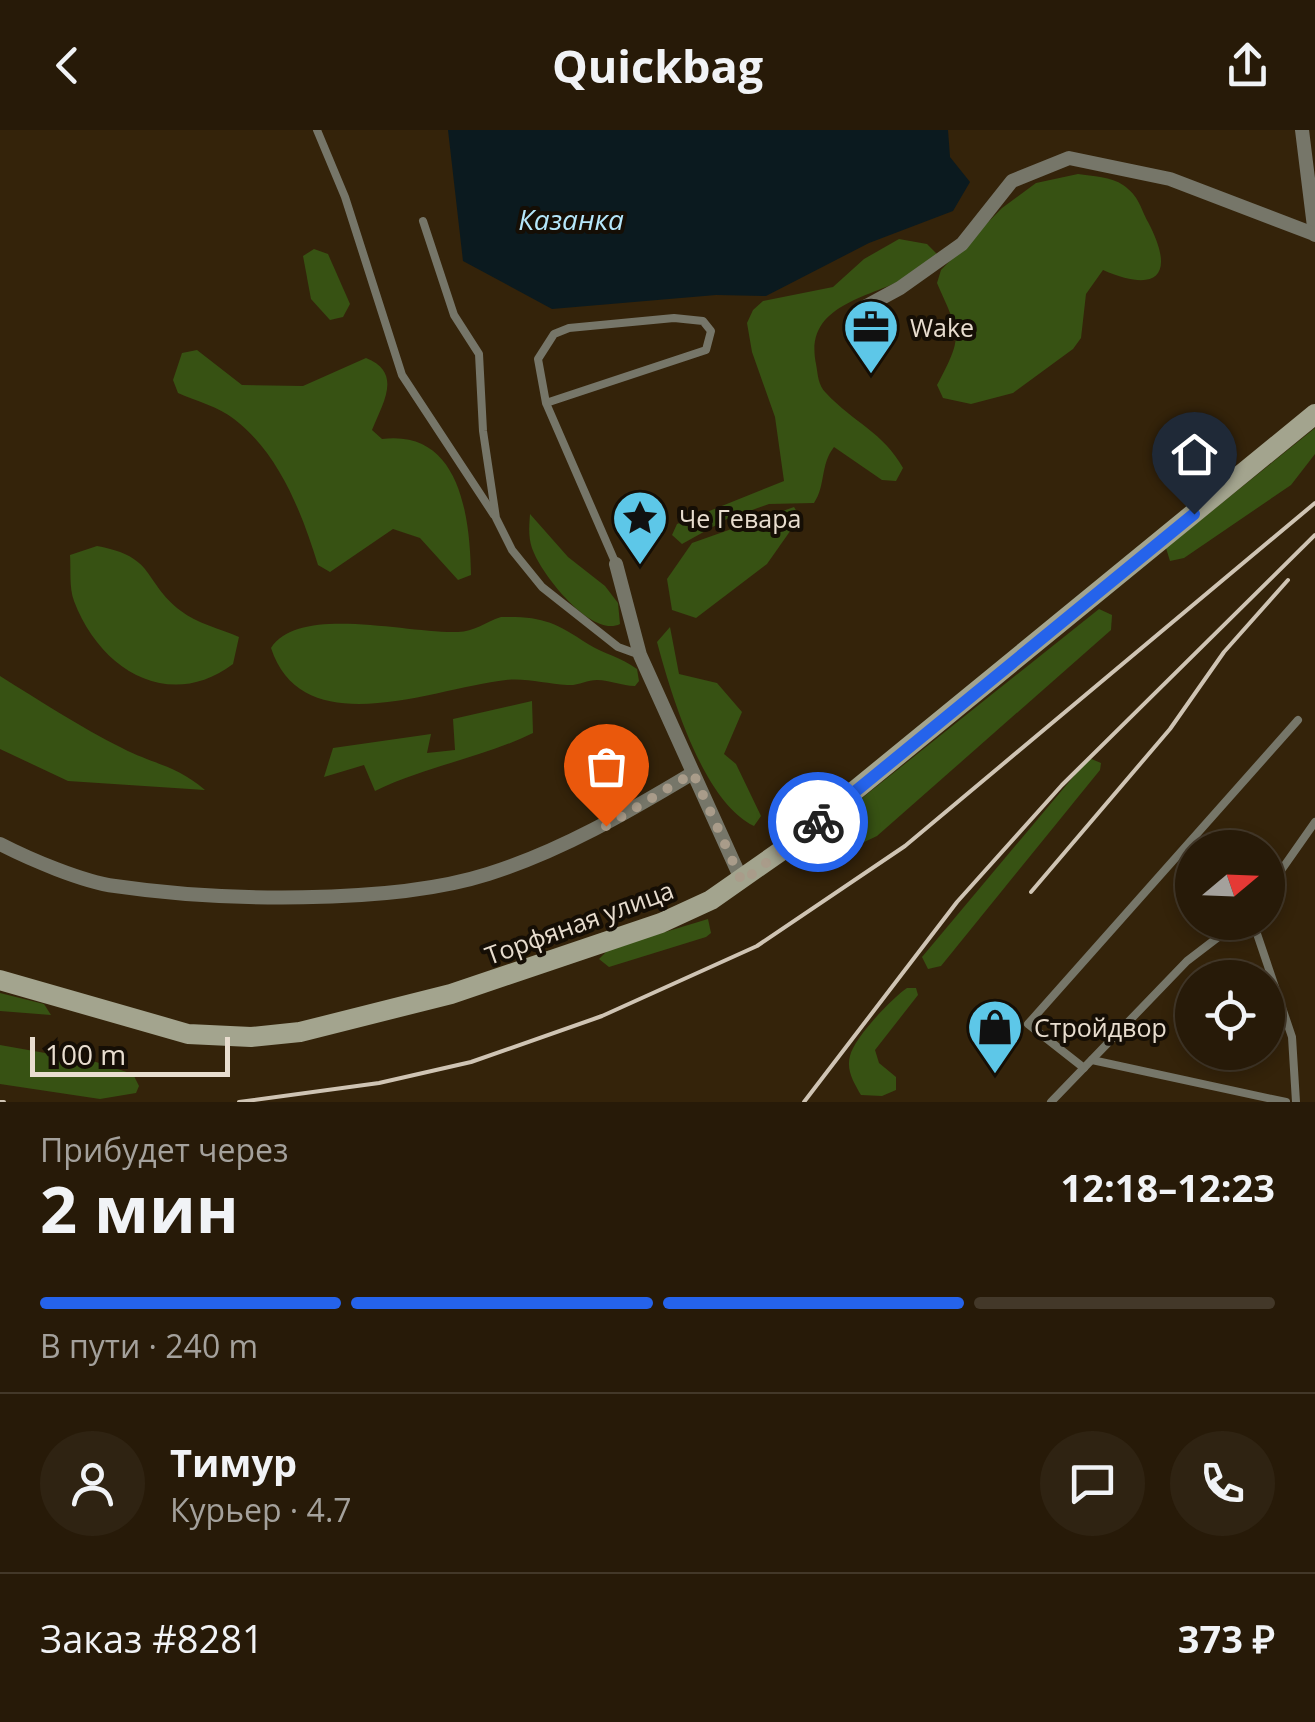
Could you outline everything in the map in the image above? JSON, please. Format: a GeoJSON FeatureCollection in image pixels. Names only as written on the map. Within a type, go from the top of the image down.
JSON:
{"type":"FeatureCollection","features":[{"type":"Feature","properties":{"kind":"street"},"geometry":{"type":"LineString","coordinates":[[863,308],[900,288],[962,244],[1012,181],[1069,158],[1170,179],[1314,234],[1302,130]]}},
{"type":"Feature","properties":{"kind":"street","name":"Торфяная улица"},"geometry":{"type":"LineString","coordinates":[[0,980],[188,1034],[251,1037],[300,1032],[451,994],[660,923],[742,882],[1315,414]]}},
{"type":"Feature","properties":{"kind":"street"},"geometry":{"type":"LineString","coordinates":[[616,564],[640,655],[742,882]]}},
{"type":"Feature","properties":{"kind":"street"},"geometry":{"type":"LineString","coordinates":[[0,844],[112,886],[256,895],[404,893],[488,874],[589,832],[693,773]]}},
{"type":"Feature","properties":{"kind":"lane"},"geometry":{"type":"LineString","coordinates":[[317,130],[345,197],[402,374],[496,518],[512,550],[542,586],[618,647],[640,655]]}},
{"type":"Feature","properties":{"kind":"lane"},"geometry":{"type":"LineString","coordinates":[[423,222],[454,315],[479,354],[483,431],[496,518]]}},
{"type":"Feature","properties":{"kind":"lane"},"geometry":{"type":"LineString","coordinates":[[546,403],[706,350],[712,331],[703,322],[674,318],[570,328],[554,334],[538,359],[546,403],[616,564]]}},
{"type":"Feature","properties":{"kind":"lane"},"geometry":{"type":"LineString","coordinates":[[1084,1068],[1028,1024],[1298,720]]}},
{"type":"Feature","properties":{"kind":"lane"},"geometry":{"type":"LineString","coordinates":[[1285,865],[1315,822]]}},
{"type":"Feature","properties":{"kind":"lane"},"geometry":{"type":"LineString","coordinates":[[1051,1102],[1187,962],[1215,940]]}},
{"type":"Feature","properties":{"kind":"lane"},"geometry":{"type":"LineString","coordinates":[[1259,940],[1292,1037],[1296,1102]]}},
{"type":"Feature","properties":{"kind":"lane"},"geometry":{"type":"LineString","coordinates":[[1092,1060],[1286,1102]]}},
{"type":"Feature","properties":{"kind":"green space"},"geometry":{"type":"Polygon","coordinates":[[[1078,174],[1113,180],[1133,193],[1161,255],[1157,275],[1137,280],[1103,270],[1086,294],[1081,338],[1073,349],[1013,393],[971,404],[943,398],[937,385],[952,354],[956,334],[937,283],[941,270],[1002,208],[1036,183],[1078,174]]]}},
{"type":"Feature","properties":{"kind":"green space"},"geometry":{"type":"Polygon","coordinates":[[[899,239],[927,244],[937,254],[913,274],[831,315],[820,327],[815,343],[821,387],[895,456],[903,468],[896,481],[882,480],[834,447],[814,503],[769,504],[727,519],[682,544],[672,535],[677,524],[784,481],[775,417],[752,352],[747,323],[753,310],[763,301],[833,287],[864,259],[899,239]]]}},
{"type":"Feature","properties":{"kind":"green space"},"geometry":{"type":"Polygon","coordinates":[[[314,249],[328,254],[350,304],[343,317],[330,320],[311,299],[303,256],[314,249]]]}},
{"type":"Feature","properties":{"kind":"green space"},"geometry":{"type":"Polygon","coordinates":[[[197,350],[242,385],[303,386],[366,358],[377,364],[384,372],[387,389],[372,430],[382,439],[408,440],[429,448],[444,462],[463,503],[471,575],[458,580],[420,538],[393,529],[330,572],[318,565],[287,485],[264,449],[228,415],[178,393],[173,380],[182,353],[197,350]]]}},
{"type":"Feature","properties":{"kind":"green space"},"geometry":{"type":"Polygon","coordinates":[[[1315,428],[1315,454],[1291,485],[1184,558],[1170,561],[1166,548],[1315,428]]]}},
{"type":"Feature","properties":{"kind":"green space"},"geometry":{"type":"Polygon","coordinates":[[[794,507],[800,517],[767,564],[696,618],[672,610],[667,579],[692,543],[794,507]]]}},
{"type":"Feature","properties":{"kind":"green space"},"geometry":{"type":"Polygon","coordinates":[[[530,514],[568,557],[605,586],[618,603],[620,624],[596,622],[558,590],[532,548],[530,514]]]}},
{"type":"Feature","properties":{"kind":"green space"},"geometry":{"type":"Polygon","coordinates":[[[97,546],[140,563],[169,600],[187,615],[239,637],[233,664],[209,678],[185,684],[161,683],[119,664],[101,647],[72,596],[70,555],[97,546]]]}},
{"type":"Feature","properties":{"kind":"green space"},"geometry":{"type":"Polygon","coordinates":[[[1099,609],[1112,615],[1111,630],[877,836],[860,844],[850,842],[841,828],[842,814],[1099,609]]]}},
{"type":"Feature","properties":{"kind":"green space"},"geometry":{"type":"Polygon","coordinates":[[[501,617],[538,619],[557,626],[637,669],[639,681],[635,686],[597,680],[571,685],[506,680],[410,699],[341,703],[312,695],[287,678],[271,648],[285,635],[305,627],[356,624],[464,632],[501,617]]]}},
{"type":"Feature","properties":{"kind":"green space"},"geometry":{"type":"Polygon","coordinates":[[[670,627],[679,674],[717,683],[742,712],[724,754],[736,764],[761,816],[754,826],[719,794],[692,744],[657,642],[670,627]]]}},
{"type":"Feature","properties":{"kind":"green space"},"geometry":{"type":"Polygon","coordinates":[[[0,676],[91,731],[175,770],[205,790],[68,781],[0,749],[0,676]]]}},
{"type":"Feature","properties":{"kind":"green space"},"geometry":{"type":"Polygon","coordinates":[[[532,701],[533,733],[494,749],[375,791],[364,765],[324,777],[333,748],[431,734],[427,753],[455,750],[453,719],[532,701]]]}},
{"type":"Feature","properties":{"kind":"green space"},"geometry":{"type":"Polygon","coordinates":[[[1089,758],[1101,763],[1100,770],[941,966],[928,969],[922,957],[1089,758]]]}},
{"type":"Feature","properties":{"kind":"green space"},"geometry":{"type":"Polygon","coordinates":[[[708,919],[711,933],[706,937],[609,967],[599,959],[609,949],[708,919]]]}},
{"type":"Feature","properties":{"kind":"green space"},"geometry":{"type":"Polygon","coordinates":[[[907,988],[916,988],[918,995],[875,1050],[879,1063],[896,1077],[896,1090],[882,1096],[861,1095],[850,1071],[853,1048],[874,1019],[907,988]]]}},
{"type":"Feature","properties":{"kind":"green space"},"geometry":{"type":"Polygon","coordinates":[[[0,993],[44,1004],[51,1015],[0,1011],[0,993]]]}},
{"type":"Feature","properties":{"kind":"green space"},"geometry":{"type":"Polygon","coordinates":[[[0,1045],[96,1062],[133,1074],[139,1086],[136,1093],[100,1099],[0,1084],[0,1045]]]}},
{"type":"Feature","properties":{"kind":"water","name":"Казанка"},"geometry":{"type":"Polygon","coordinates":[[[448,130],[948,130],[950,157],[970,182],[953,211],[869,243],[766,296],[716,295],[552,309],[463,261],[448,130]]]}},
{"type":"Feature","properties":{"kind":"railway"},"geometry":{"type":"LineString","coordinates":[[239,1102],[379,1083],[471,1062],[602,1016],[757,946],[905,846],[1315,503]]}},
{"type":"Feature","properties":{"kind":"railway"},"geometry":{"type":"LineString","coordinates":[[804,1102],[957,902],[1062,785],[1315,535]]}},
{"type":"Feature","properties":{"kind":"railway"},"geometry":{"type":"LineString","coordinates":[[1031,892],[1170,729],[1224,652],[1288,580]]}},
{"type":"Feature","properties":{"kind":"way so far"},"geometry":{"type":"LineString","coordinates":[[606,826],[693,773],[742,882],[818,822]]}},
{"type":"Feature","properties":{"kind":"place","name":"Wake"},"geometry":{"type":"Point","coordinates":[871,376]}},
{"type":"Feature","properties":{"kind":"place","name":"Че Гевара"},"geometry":{"type":"Point","coordinates":[640,567]}},
{"type":"Feature","properties":{"kind":"place","name":"Стройдвор"},"geometry":{"type":"Point","coordinates":[995,1076]}},
{"type":"Feature","properties":{"kind":"route"},"geometry":{"type":"LineString","coordinates":[[818,822],[1194,514]]}}]}
